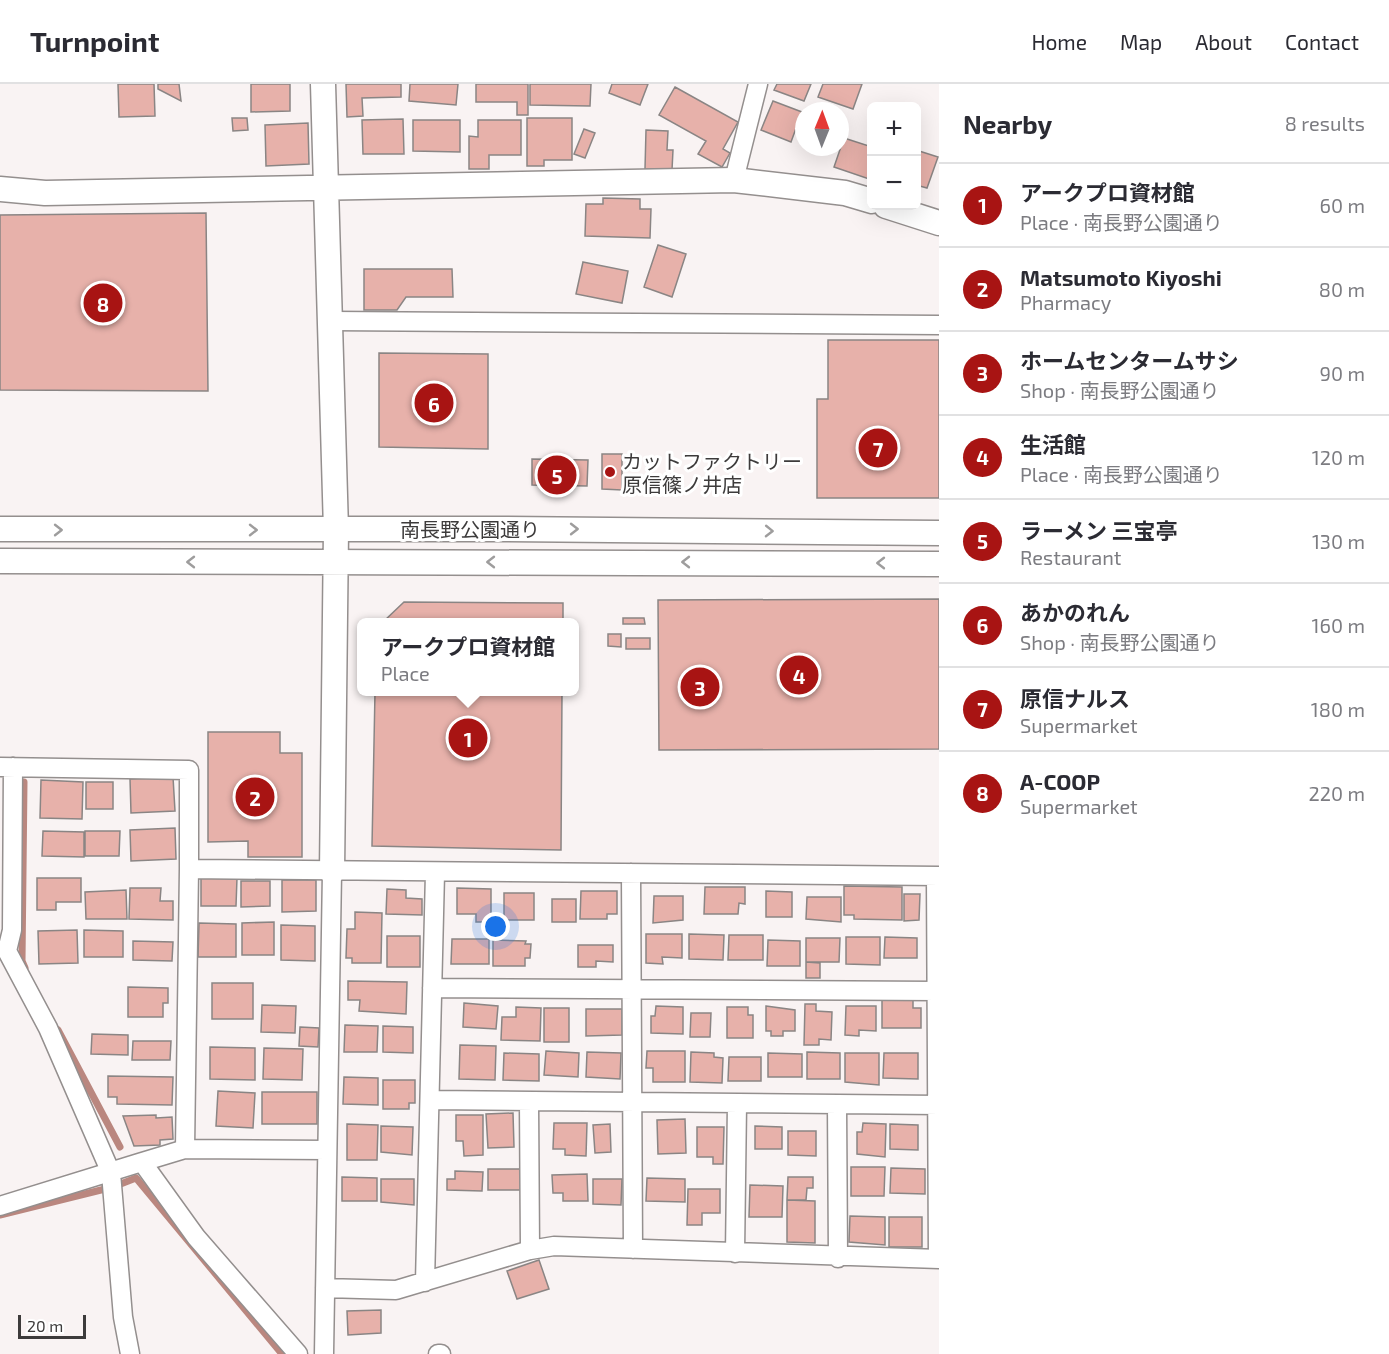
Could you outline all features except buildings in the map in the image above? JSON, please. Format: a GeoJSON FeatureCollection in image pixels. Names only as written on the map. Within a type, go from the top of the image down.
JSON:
{"type":"FeatureCollection","features":[{"type":"Feature","properties":{"kind":"street"},"geometry":{"type":"LineString","coordinates":[[323,84],[336,530],[324,1354]]}},
{"type":"Feature","properties":{"kind":"street"},"geometry":{"type":"LineString","coordinates":[[734,180],[758,84]]}},
{"type":"Feature","properties":{"kind":"street"},"geometry":{"type":"LineString","coordinates":[[0,189],[45,193],[734,180],[845,193],[867,200]]}},
{"type":"Feature","properties":{"kind":"street"},"geometry":{"type":"LineString","coordinates":[[898,210],[939,223]]}},
{"type":"Feature","properties":{"kind":"street"},"geometry":{"type":"LineString","coordinates":[[331,321],[939,325]]}},
{"type":"Feature","properties":{"kind":"street","name":"南長野公園通り"},"geometry":{"type":"LineString","coordinates":[[0,530],[939,532]]}},
{"type":"Feature","properties":{"kind":"street","name":"南長野公園通り"},"geometry":{"type":"LineString","coordinates":[[0,561],[939,564]]}},
{"type":"Feature","properties":{"kind":"street"},"geometry":{"type":"LineString","coordinates":[[130,1354],[123,1317],[111,1173],[48,1028],[3,951],[12,930],[6,767],[189,770],[185,1149]]}},
{"type":"Feature","properties":{"kind":"street"},"geometry":{"type":"LineString","coordinates":[[189,869],[937,876],[939,1259],[838,1258],[554,1246],[530,1250],[396,1290],[325,1288]]}},
{"type":"Feature","properties":{"kind":"street"},"geometry":{"type":"LineString","coordinates":[[425,1282],[435,873]]}},
{"type":"Feature","properties":{"kind":"street"},"geometry":{"type":"LineString","coordinates":[[631,873],[633,1249]]}},
{"type":"Feature","properties":{"kind":"street"},"geometry":{"type":"LineString","coordinates":[[432,988],[633,987],[937,991]]}},
{"type":"Feature","properties":{"kind":"street"},"geometry":{"type":"LineString","coordinates":[[430,1100],[634,1104],[939,1105]]}},
{"type":"Feature","properties":{"kind":"street"},"geometry":{"type":"LineString","coordinates":[[529,1102],[530,1250]]}},
{"type":"Feature","properties":{"kind":"street"},"geometry":{"type":"LineString","coordinates":[[735,1253],[736,1104]]}},
{"type":"Feature","properties":{"kind":"street"},"geometry":{"type":"LineString","coordinates":[[837,1105],[838,1258]]}},
{"type":"Feature","properties":{"kind":"street"},"geometry":{"type":"LineString","coordinates":[[0,1206],[185,1149],[327,1150]]}},
{"type":"Feature","properties":{"kind":"street"},"geometry":{"type":"LineString","coordinates":[[142,1162],[196,1237],[298,1354]]}},
{"type":"Feature","properties":{"kind":"waterway"},"geometry":{"type":"LineString","coordinates":[[24,782],[22,961],[25,968]]}},
{"type":"Feature","properties":{"kind":"waterway"},"geometry":{"type":"LineString","coordinates":[[58,1030],[120,1147]]}},
{"type":"Feature","properties":{"kind":"waterway"},"geometry":{"type":"LineString","coordinates":[[118,1185],[136,1178],[282,1354]]}},
{"type":"Feature","properties":{"kind":"waterway"},"geometry":{"type":"LineString","coordinates":[[0,1215],[105,1189]]}},
{"type":"Feature","properties":{"kind":"place","name":"A-COOP"},"geometry":{"type":"Point","coordinates":[103,303]}},
{"type":"Feature","properties":{"kind":"place","name":"あかのれん"},"geometry":{"type":"Point","coordinates":[434,403]}},
{"type":"Feature","properties":{"kind":"place","name":"原信ナルス"},"geometry":{"type":"Point","coordinates":[878,448]}},
{"type":"Feature","properties":{"kind":"place","name":"カットファクトリー 原信篠ノ井店"},"geometry":{"type":"Point","coordinates":[610,472]}},
{"type":"Feature","properties":{"kind":"place","name":"ラーメン 三宝亭"},"geometry":{"type":"Point","coordinates":[557,475]}},
{"type":"Feature","properties":{"kind":"place","name":"生活館"},"geometry":{"type":"Point","coordinates":[799,675]}},
{"type":"Feature","properties":{"kind":"place","name":"ホームセンタームサシ"},"geometry":{"type":"Point","coordinates":[700,687]}},
{"type":"Feature","properties":{"kind":"place","name":"アークプロ資材館"},"geometry":{"type":"Point","coordinates":[468,738]}},
{"type":"Feature","properties":{"kind":"place","name":"Matsumoto Kiyoshi"},"geometry":{"type":"Point","coordinates":[255,797]}}]}
